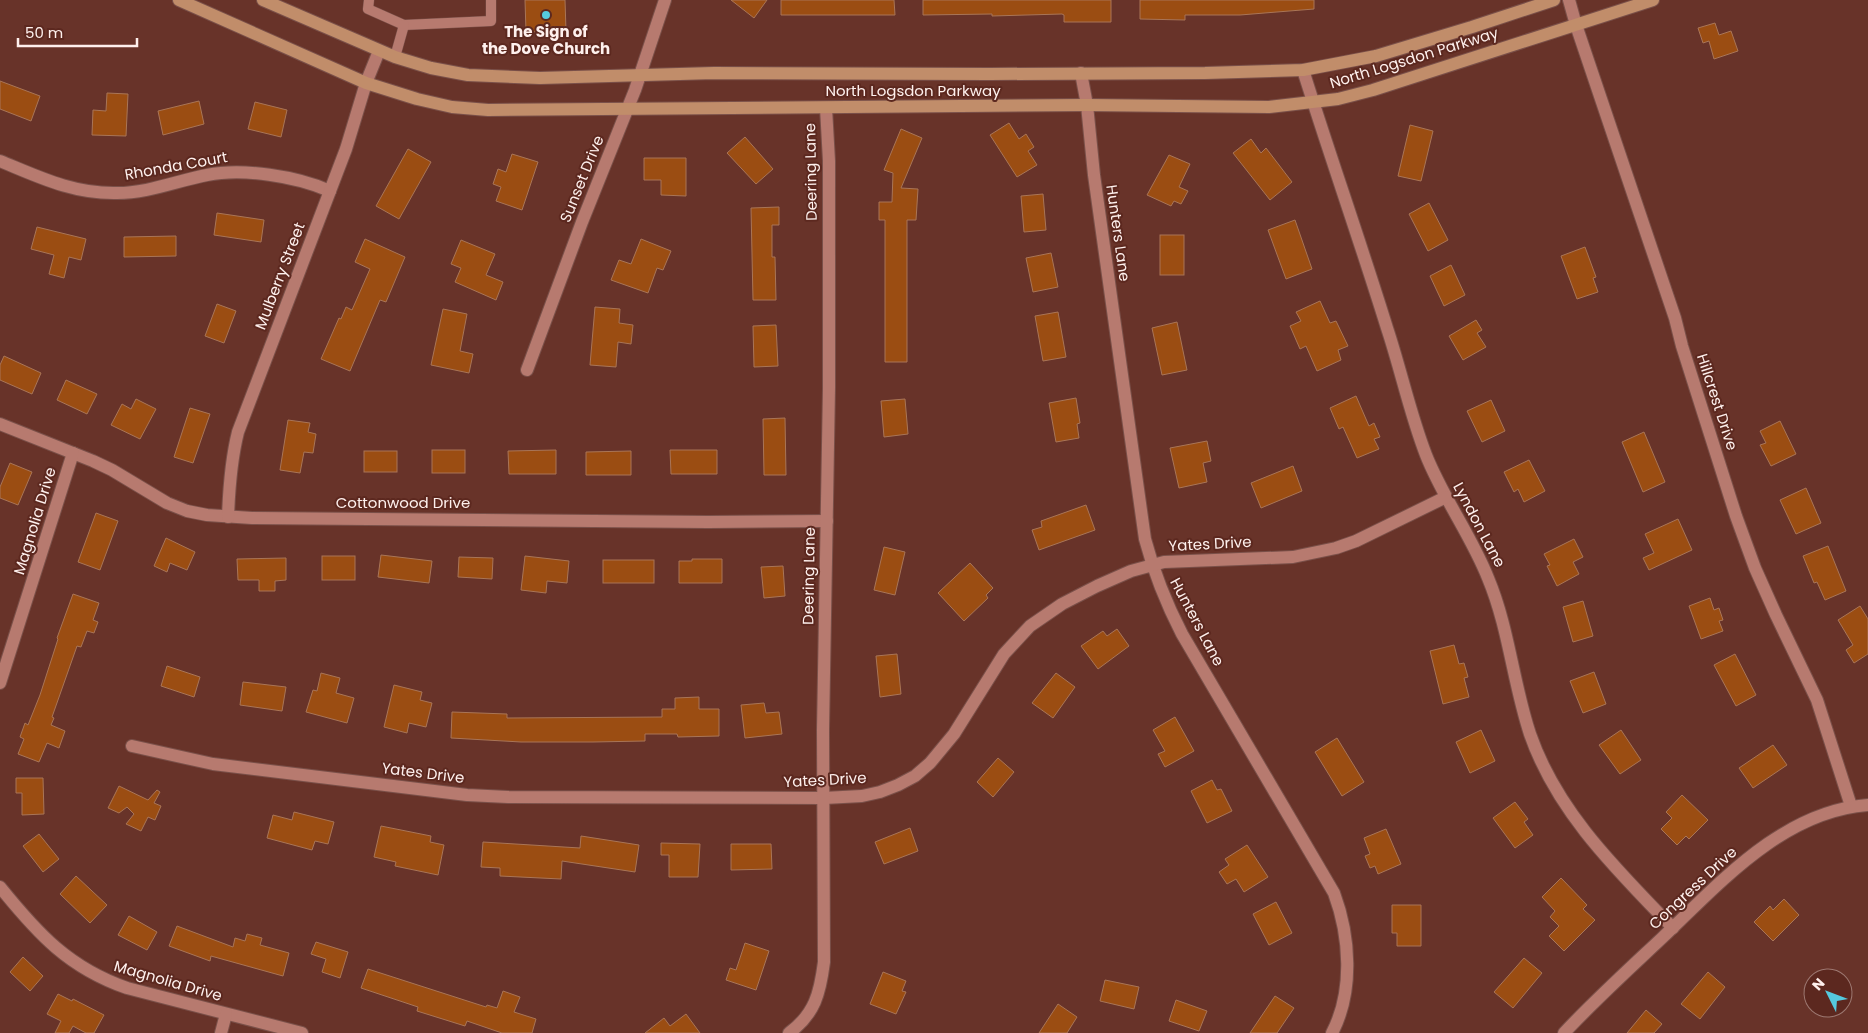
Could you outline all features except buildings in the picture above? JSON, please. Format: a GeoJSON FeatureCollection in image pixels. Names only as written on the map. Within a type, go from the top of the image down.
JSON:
{"type":"FeatureCollection","features":[{"type":"Feature","properties":{"kind":"main road","name":"North Logsdon Parkway"},"geometry":{"type":"LineString","coordinates":[[179,0],[366,83],[417,99],[452,107],[479,110],[1087,105],[1269,107],[1314,103],[1374,90],[1653,0]]}},
{"type":"Feature","properties":{"kind":"main road","name":"North Logsdon Parkway"},"geometry":{"type":"LineString","coordinates":[[262,0],[378,51],[431,68],[468,75],[540,78],[714,74],[1205,73],[1303,70],[1343,64],[1376,56],[1472,28],[1554,0]]}},
{"type":"Feature","properties":{"kind":"street","name":"Sunset Drive"},"geometry":{"type":"LineString","coordinates":[[527,370],[582,222],[628,108],[665,0]]}},
{"type":"Feature","properties":{"kind":"street","name":"Hillcrest Drive"},"geometry":{"type":"LineString","coordinates":[[1570,0],[1576,25],[1675,318],[1682,346],[1754,568],[1817,700],[1851,806]]}},
{"type":"Feature","properties":{"kind":"street","name":"Mulberry Street"},"geometry":{"type":"LineString","coordinates":[[228,517],[229,484],[233,452],[238,432],[346,150],[366,83],[378,51]]}},
{"type":"Feature","properties":{"kind":"street","name":"Lyndon Lane"},"geometry":{"type":"LineString","coordinates":[[1303,70],[1387,327],[1418,433],[1431,467],[1478,554],[1496,598],[1503,621],[1517,691],[1531,736],[1551,780],[1576,820],[1603,855],[1672,928]]}},
{"type":"Feature","properties":{"kind":"street","name":"Hunters Lane"},"geometry":{"type":"LineString","coordinates":[[1081,73],[1087,105],[1100,224],[1145,539],[1166,603],[1182,634],[1334,893],[1342,914],[1346,936],[1347,959],[1341,1005],[1332,1033]]}},
{"type":"Feature","properties":{"kind":"street","name":"Deering Lane"},"geometry":{"type":"LineString","coordinates":[[789,1033],[801,1024],[814,1006],[821,985],[824,962],[824,611],[827,521],[829,161],[826,108]]}},
{"type":"Feature","properties":{"kind":"street","name":"Rhonda Court"},"geometry":{"type":"LineString","coordinates":[[0,161],[61,186],[98,193],[135,192],[206,175],[243,172],[260,173],[317,185],[330,191]]}},
{"type":"Feature","properties":{"kind":"street","name":"Cottonwood Drive"},"geometry":{"type":"LineString","coordinates":[[0,424],[112,470],[167,503],[187,511],[228,517],[698,522],[827,521]]}},
{"type":"Feature","properties":{"kind":"street","name":"Magnolia Drive"},"geometry":{"type":"LineString","coordinates":[[0,683],[73,453]]}},
{"type":"Feature","properties":{"kind":"street","name":"Yates Drive"},"geometry":{"type":"LineString","coordinates":[[132,746],[213,764],[467,795],[508,797],[824,798],[862,796],[898,785],[915,776],[930,763],[943,749],[993,669],[1010,646],[1030,626],[1062,604],[1097,586],[1132,571],[1178,560],[1293,557],[1315,553],[1356,540],[1446,497]]}},
{"type":"Feature","properties":{"kind":"street","name":"Congress Drive"},"geometry":{"type":"LineString","coordinates":[[1564,1033],[1672,928],[1761,848],[1800,825],[1839,808],[1868,805]]}},
{"type":"Feature","properties":{"kind":"street","name":"Magnolia Drive"},"geometry":{"type":"LineString","coordinates":[[0,888],[36,930],[64,954],[88,971],[127,988],[302,1033]]}},
{"type":"Feature","properties":{"kind":"street"},"geometry":{"type":"LineString","coordinates":[[221,1033],[226,1014]]}},
{"type":"Feature","properties":{"kind":"lane"},"geometry":{"type":"LineString","coordinates":[[370,0],[368,9],[404,25],[491,21],[490,0]]}},
{"type":"Feature","properties":{"kind":"lane"},"geometry":{"type":"LineString","coordinates":[[394,57],[404,25]]}},
{"type":"Feature","properties":{"kind":"place","name":"The Sign of the Dove Church"},"geometry":{"type":"Point","coordinates":[546,15]}}]}
